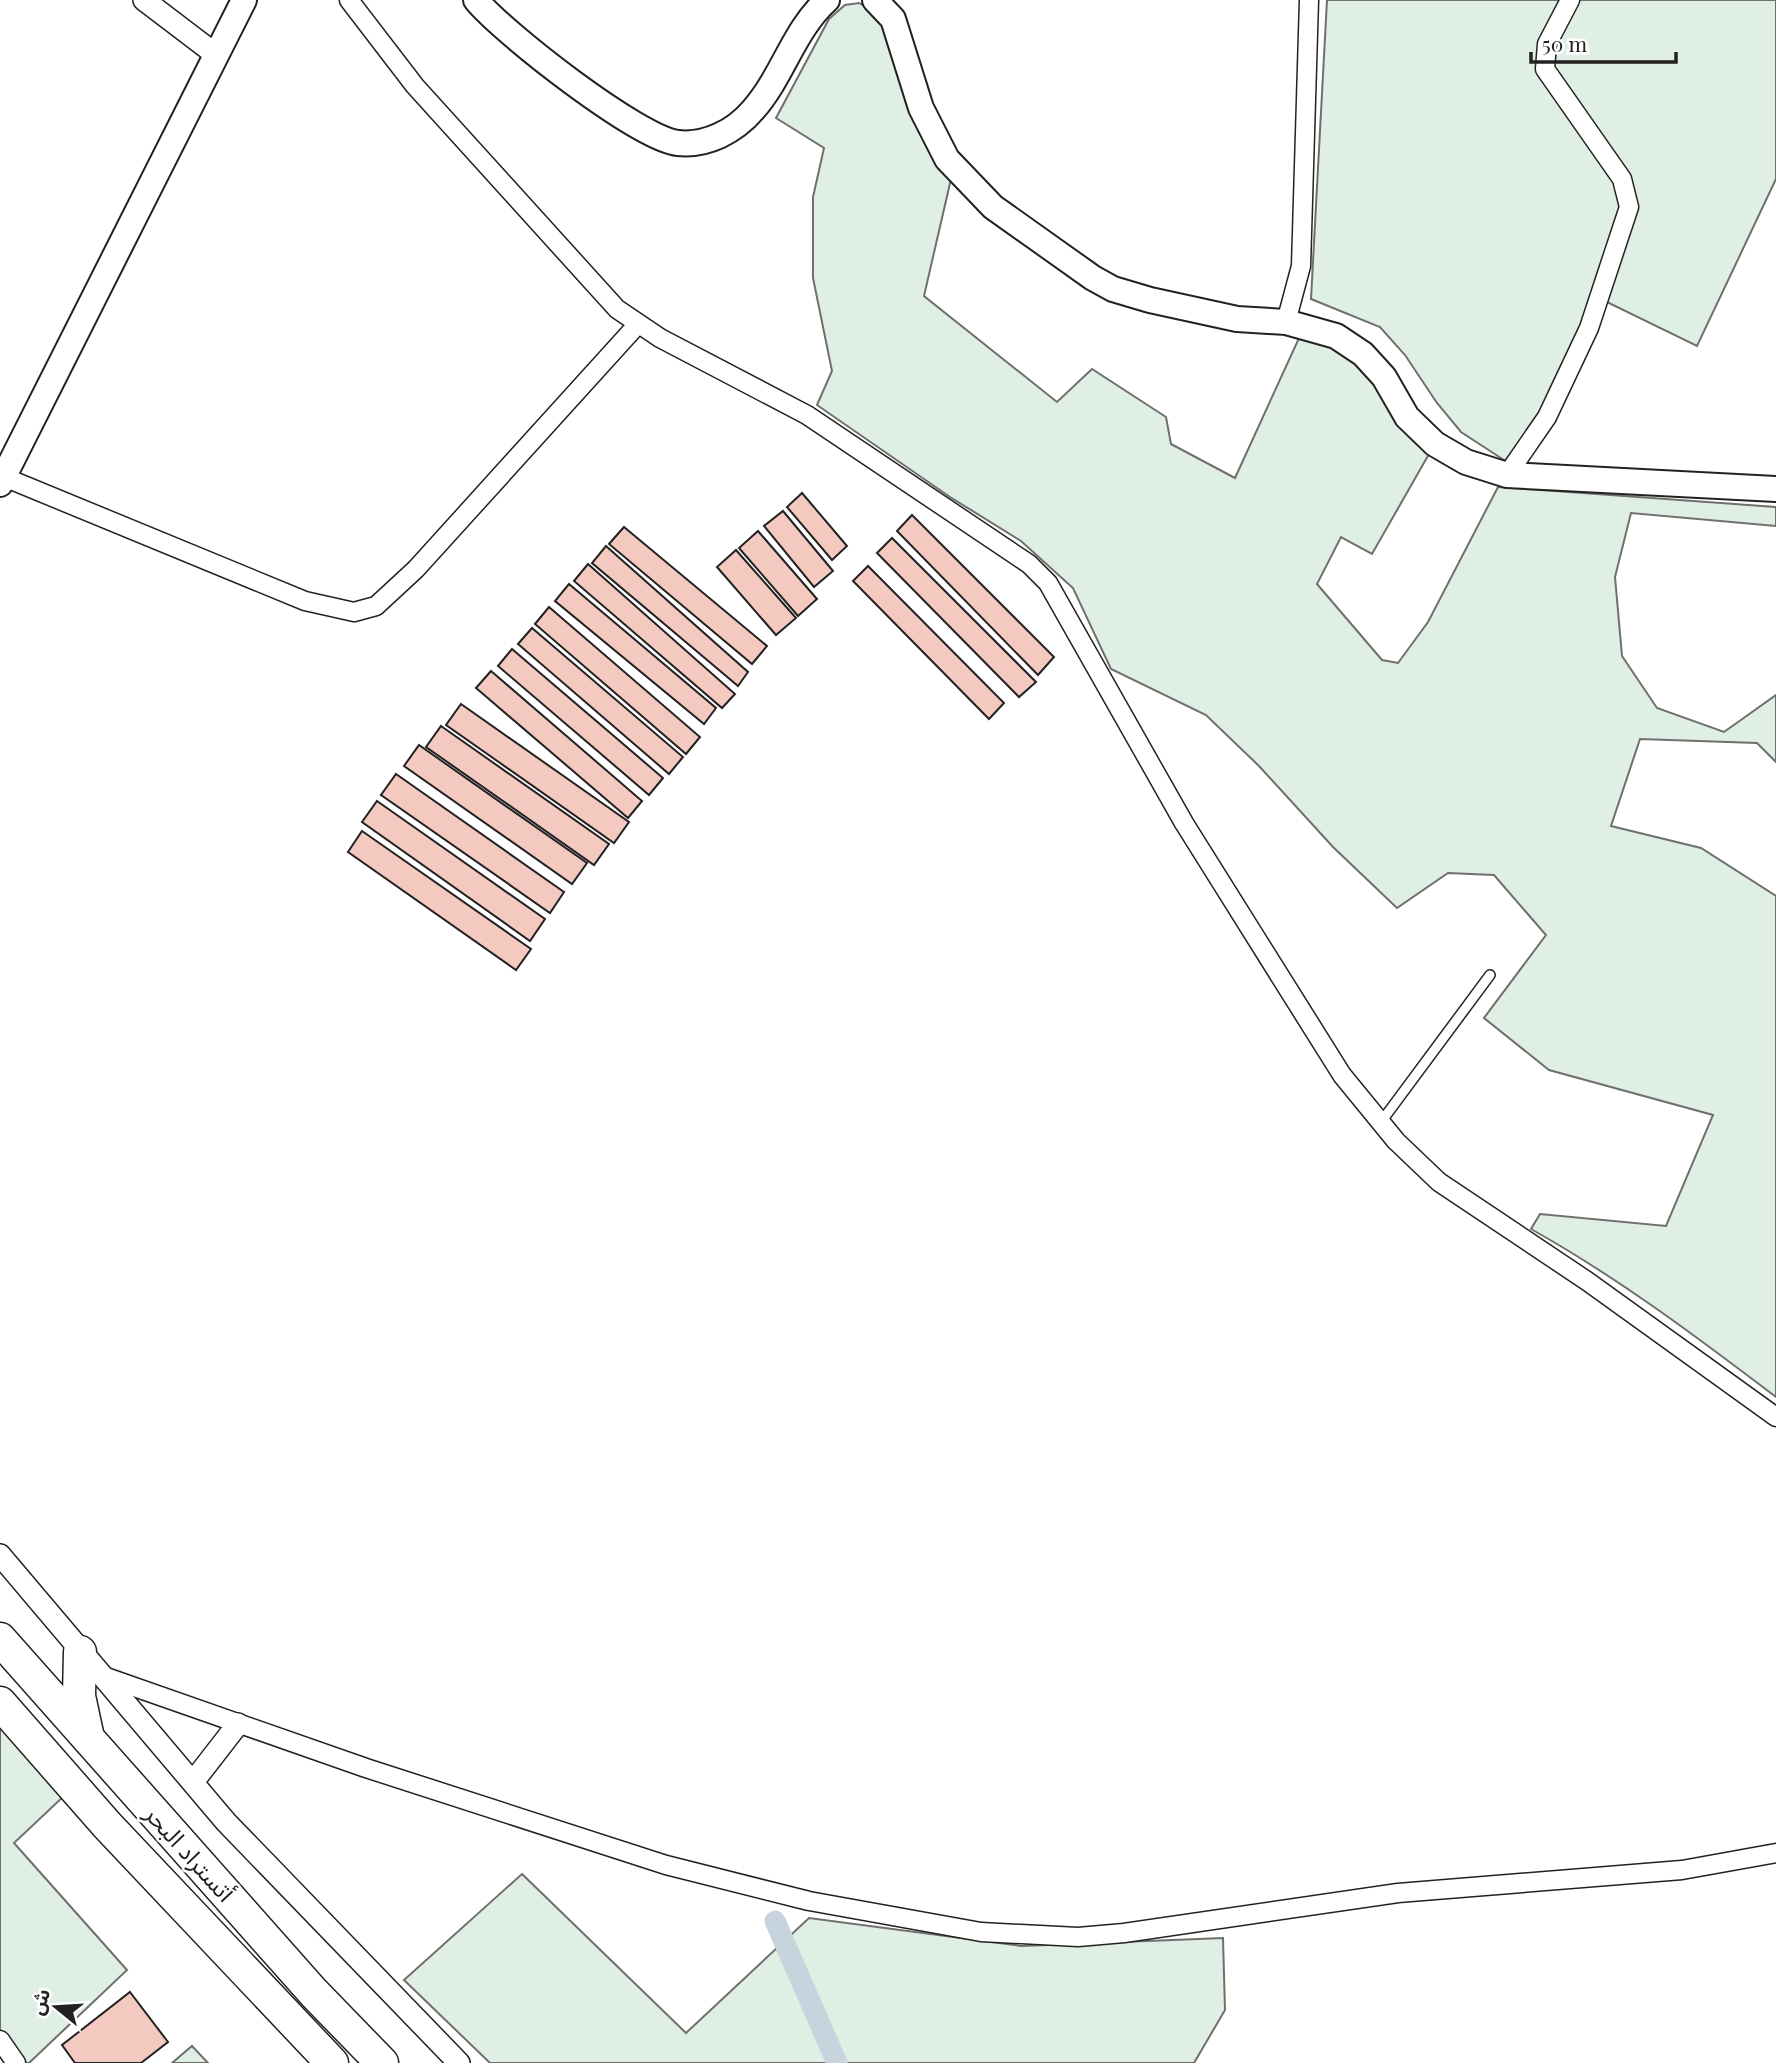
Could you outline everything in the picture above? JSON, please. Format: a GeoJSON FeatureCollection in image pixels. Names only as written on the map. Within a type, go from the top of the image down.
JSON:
{"type":"FeatureCollection","features":[{"type":"Feature","properties":{"kind":"highway","name":"أتستراد البحر"},"geometry":{"type":"LineString","coordinates":[[0,1639],[305,1983],[382,2063]]}},
{"type":"Feature","properties":{"kind":"highway"},"geometry":{"type":"LineString","coordinates":[[80,1652],[79,1696],[90,1742]]}},
{"type":"Feature","properties":{"kind":"highway","name":"أتستراد البحر"},"geometry":{"type":"LineString","coordinates":[[0,1703],[107,1825],[332,2063]]}},
{"type":"Feature","properties":{"kind":"main road"},"geometry":{"type":"LineString","coordinates":[[2,480],[244,0]]}},
{"type":"Feature","properties":{"kind":"main road"},"geometry":{"type":"LineString","coordinates":[[476,0],[537,55],[622,117],[664,140],[688,143],[724,135],[753,110],[813,13],[827,0]]}},
{"type":"Feature","properties":{"kind":"main road"},"geometry":{"type":"LineString","coordinates":[[875,0],[893,19],[921,108],[947,159],[993,207],[1093,278],[1113,289],[1237,319],[1286,323],[1336,337],[1363,354],[1384,377],[1407,417],[1435,444],[1466,462],[1507,475],[1776,489]]}},
{"type":"Feature","properties":{"kind":"street"},"geometry":{"type":"LineString","coordinates":[[144,0],[215,54]]}},
{"type":"Feature","properties":{"kind":"street"},"geometry":{"type":"LineString","coordinates":[[349,0],[415,86],[617,309],[638,324],[807,415],[1029,564],[1048,583],[1210,865],[1342,1075],[1381,1122],[1440,1182],[1587,1280],[1776,1417]]}},
{"type":"Feature","properties":{"kind":"street"},"geometry":{"type":"LineString","coordinates":[[1286,323],[1301,266],[1309,0]]}},
{"type":"Feature","properties":{"kind":"street"},"geometry":{"type":"LineString","coordinates":[[1507,475],[1547,417],[1589,328],[1629,207],[1622,178],[1545,69],[1547,44],[1570,0]]}},
{"type":"Feature","properties":{"kind":"street"},"geometry":{"type":"LineString","coordinates":[[2,480],[305,601],[354,612],[376,606],[416,569],[638,324]]}},
{"type":"Feature","properties":{"kind":"street"},"geometry":{"type":"LineString","coordinates":[[0,1555],[80,1652],[283,1883],[459,2063]]}},
{"type":"Feature","properties":{"kind":"street"},"geometry":{"type":"LineString","coordinates":[[103,1676],[238,1724],[666,1865],[809,1901],[981,1932],[1078,1937],[1124,1933],[1398,1894],[1682,1870],[1776,1853]]}},
{"type":"Feature","properties":{"kind":"street"},"geometry":{"type":"LineString","coordinates":[[193,1782],[238,1724]]}},
{"type":"Feature","properties":{"kind":"street"},"geometry":{"type":"LineString","coordinates":[[0,2040],[16,2063]]}},
{"type":"Feature","properties":{"kind":"lane"},"geometry":{"type":"LineString","coordinates":[[1381,1122],[1490,975]]}},
{"type":"Feature","properties":{"kind":"green space"},"geometry":{"type":"Polygon","coordinates":[[[1327,0],[1776,0],[1776,179],[1697,346],[1607,302],[1592,302],[1539,418],[1507,462],[1461,432],[1437,403],[1405,355],[1380,327],[1311,299],[1327,0]]]}},
{"type":"Feature","properties":{"kind":"green space"},"geometry":{"type":"Polygon","coordinates":[[[859,3],[875,12],[885,27],[951,179],[924,296],[1057,402],[1092,369],[1166,417],[1171,444],[1235,478],[1299,338],[1327,346],[1348,357],[1364,370],[1376,385],[1397,419],[1429,454],[1372,554],[1341,537],[1317,584],[1382,660],[1398,663],[1428,622],[1498,487],[1776,507],[1776,526],[1631,513],[1615,577],[1622,656],[1657,708],[1724,732],[1776,695],[1776,762],[1757,743],[1640,739],[1611,826],[1701,848],[1776,896],[1776,1397],[1625,1287],[1531,1229],[1540,1214],[1666,1226],[1713,1115],[1549,1070],[1484,1018],[1546,935],[1494,875],[1448,873],[1397,908],[1333,847],[1259,766],[1206,715],[1111,669],[1073,588],[1021,541],[950,497],[817,405],[832,371],[813,278],[813,197],[824,148],[776,118],[829,19],[845,5],[859,3]]]}},
{"type":"Feature","properties":{"kind":"green space"},"geometry":{"type":"Polygon","coordinates":[[[0,1722],[65,1795],[14,1843],[127,1970],[29,2063],[24,2063],[0,2034],[0,1722]]]}},
{"type":"Feature","properties":{"kind":"green space"},"geometry":{"type":"Polygon","coordinates":[[[522,1874],[686,2033],[809,1918],[1021,1946],[1223,1938],[1225,2010],[1194,2063],[490,2063],[404,1980],[522,1874]]]}},
{"type":"Feature","properties":{"kind":"green space"},"geometry":{"type":"Polygon","coordinates":[[[192,2046],[208,2063],[172,2063],[192,2046]]]}},
{"type":"Feature","properties":{"kind":"building"},"geometry":{"type":"Polygon","coordinates":[[[802,493],[847,546],[832,560],[787,507],[802,493]]]}},
{"type":"Feature","properties":{"kind":"building"},"geometry":{"type":"Polygon","coordinates":[[[783,511],[833,571],[814,587],[764,526],[783,511]]]}},
{"type":"Feature","properties":{"kind":"building"},"geometry":{"type":"Polygon","coordinates":[[[912,515],[1054,657],[1038,675],[897,531],[912,515]]]}},
{"type":"Feature","properties":{"kind":"building"},"geometry":{"type":"Polygon","coordinates":[[[624,527],[767,646],[752,664],[609,544],[624,527]]]}},
{"type":"Feature","properties":{"kind":"building"},"geometry":{"type":"Polygon","coordinates":[[[758,531],[817,599],[798,616],[739,548],[758,531]]]}},
{"type":"Feature","properties":{"kind":"building"},"geometry":{"type":"Polygon","coordinates":[[[892,538],[1036,682],[1019,697],[877,553],[892,538]]]}},
{"type":"Feature","properties":{"kind":"building"},"geometry":{"type":"Polygon","coordinates":[[[606,546],[748,672],[738,686],[592,563],[606,546]]]}},
{"type":"Feature","properties":{"kind":"building"},"geometry":{"type":"Polygon","coordinates":[[[736,550],[796,618],[776,635],[717,567],[736,550]]]}},
{"type":"Feature","properties":{"kind":"building"},"geometry":{"type":"Polygon","coordinates":[[[588,564],[735,694],[722,708],[574,581],[588,564]]]}},
{"type":"Feature","properties":{"kind":"building"},"geometry":{"type":"Polygon","coordinates":[[[868,566],[1004,703],[989,719],[853,581],[868,566]]]}},
{"type":"Feature","properties":{"kind":"building"},"geometry":{"type":"Polygon","coordinates":[[[569,584],[716,708],[704,724],[555,601],[569,584]]]}},
{"type":"Feature","properties":{"kind":"building"},"geometry":{"type":"Polygon","coordinates":[[[549,607],[700,737],[686,754],[535,624],[549,607]]]}},
{"type":"Feature","properties":{"kind":"building"},"geometry":{"type":"Polygon","coordinates":[[[532,628],[683,757],[669,774],[518,644],[532,628]]]}},
{"type":"Feature","properties":{"kind":"building"},"geometry":{"type":"Polygon","coordinates":[[[512,649],[663,778],[649,795],[498,666],[512,649]]]}},
{"type":"Feature","properties":{"kind":"building"},"geometry":{"type":"Polygon","coordinates":[[[491,671],[642,801],[628,818],[476,688],[491,671]]]}},
{"type":"Feature","properties":{"kind":"building"},"geometry":{"type":"Polygon","coordinates":[[[461,704],[629,822],[614,843],[446,725],[461,704]]]}},
{"type":"Feature","properties":{"kind":"building"},"geometry":{"type":"Polygon","coordinates":[[[441,726],[609,844],[594,865],[426,747],[441,726]]]}},
{"type":"Feature","properties":{"kind":"building"},"geometry":{"type":"Polygon","coordinates":[[[419,745],[587,863],[572,884],[404,766],[419,745]]]}},
{"type":"Feature","properties":{"kind":"building"},"geometry":{"type":"Polygon","coordinates":[[[396,774],[564,892],[550,913],[381,795],[396,774]]]}},
{"type":"Feature","properties":{"kind":"building"},"geometry":{"type":"Polygon","coordinates":[[[377,801],[545,919],[530,941],[362,822],[377,801]]]}},
{"type":"Feature","properties":{"kind":"building"},"geometry":{"type":"Polygon","coordinates":[[[362,831],[531,949],[516,970],[348,852],[362,831]]]}},
{"type":"Feature","properties":{"kind":"building"},"geometry":{"type":"Polygon","coordinates":[[[130,1992],[168,2042],[141,2063],[75,2063],[62,2045],[130,1992]]]}},
{"type":"Feature","properties":{"kind":"waterway"},"geometry":{"type":"LineString","coordinates":[[775,1921],[837,2063]]}}]}
